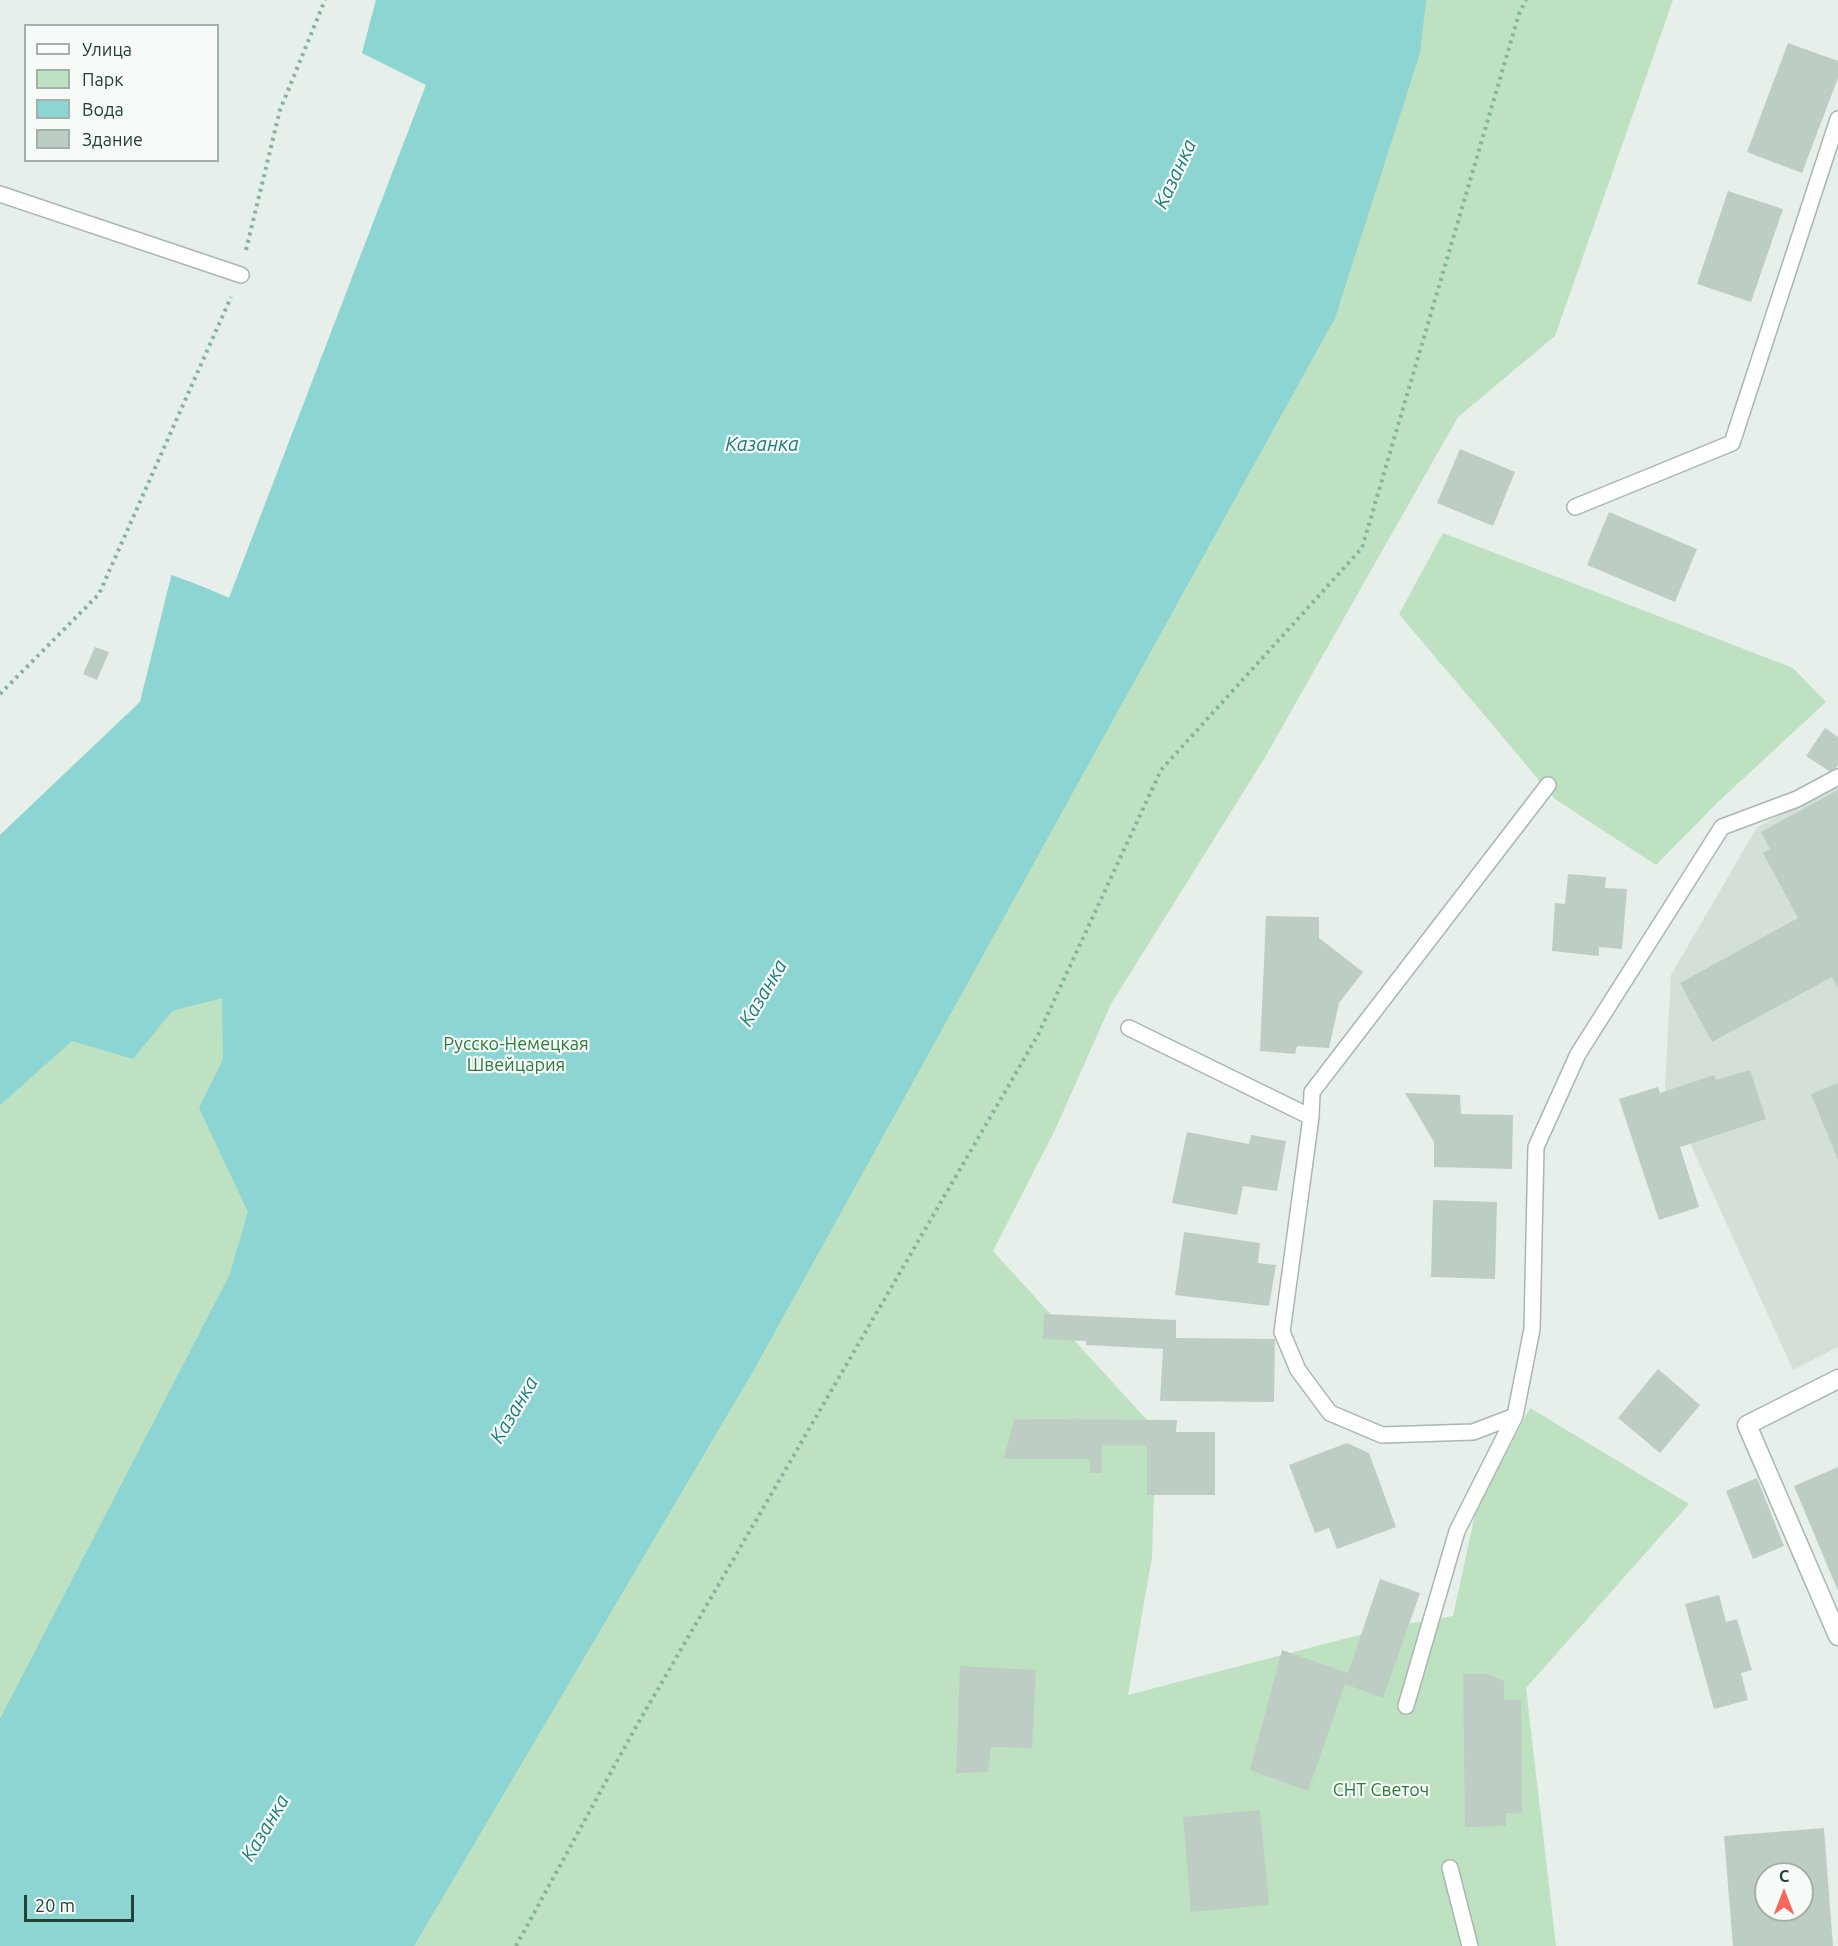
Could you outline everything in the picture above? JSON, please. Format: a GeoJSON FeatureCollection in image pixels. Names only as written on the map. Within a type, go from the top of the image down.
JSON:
{"type":"FeatureCollection","features":[{"type":"Feature","properties":{"kind":"street"},"geometry":{"type":"LineString","coordinates":[[1838,1379],[1747,1425],[1838,1636]]}},
{"type":"Feature","properties":{"kind":"lane"},"geometry":{"type":"LineString","coordinates":[[1575,507],[1732,443],[1838,119]]}},
{"type":"Feature","properties":{"kind":"lane"},"geometry":{"type":"LineString","coordinates":[[0,194],[241,274]]}},
{"type":"Feature","properties":{"kind":"lane"},"geometry":{"type":"LineString","coordinates":[[1406,1706],[1457,1530],[1515,1416],[1532,1329],[1536,1147],[1578,1054],[1722,827],[1797,799],[1838,777]]}},
{"type":"Feature","properties":{"kind":"lane"},"geometry":{"type":"LineString","coordinates":[[1515,1416],[1473,1432],[1382,1435],[1330,1413],[1298,1370],[1282,1332],[1311,1117],[1312,1092],[1548,785]]}},
{"type":"Feature","properties":{"kind":"lane"},"geometry":{"type":"LineString","coordinates":[[1129,1028],[1311,1117]]}},
{"type":"Feature","properties":{"kind":"lane"},"geometry":{"type":"LineString","coordinates":[[1450,1868],[1470,1946]]}},
{"type":"Feature","properties":{"kind":"path"},"geometry":{"type":"LineString","coordinates":[[0,694],[99,594],[241,274],[280,110],[325,0]]}},
{"type":"Feature","properties":{"kind":"path"},"geometry":{"type":"LineString","coordinates":[[516,1946],[633,1732],[1038,1035],[1161,770],[1362,548],[1519,14],[1527,0]]}},
{"type":"Feature","properties":{"kind":"shaded area"},"geometry":{"type":"Polygon","coordinates":[[[1838,785],[1838,1347],[1793,1370],[1665,1088],[1671,975],[1757,827],[1838,785]]]}},
{"type":"Feature","properties":{"kind":"green space","name":"Казанка"},"geometry":{"type":"Polygon","coordinates":[[[376,0],[1673,0],[1555,336],[1458,417],[1264,759],[1111,1004],[1055,1130],[993,1251],[1156,1430],[1152,1557],[1128,1695],[1390,1627],[1453,1616],[1476,1510],[1530,1408],[1689,1504],[1526,1688],[1556,1946],[0,1946],[0,835],[140,702],[172,573],[229,598],[426,85],[362,53],[376,0]]]}},
{"type":"Feature","properties":{"kind":"green space"},"geometry":{"type":"Polygon","coordinates":[[[1443,533],[1793,668],[1826,702],[1718,802],[1656,865],[1555,799],[1399,614],[1443,533]]]}},
{"type":"Feature","properties":{"kind":"water","name":"Казанка"},"geometry":{"type":"Polygon","coordinates":[[[376,0],[1426,0],[1420,53],[1335,318],[755,1368],[414,1946],[0,1946],[0,1719],[229,1276],[248,1212],[199,1108],[223,1059],[222,998],[172,1011],[133,1059],[72,1041],[0,1105],[0,835],[140,702],[172,573],[229,598],[426,85],[362,53],[376,0]]]}},
{"type":"Feature","properties":{"kind":"pier"},"geometry":{"type":"Polygon","coordinates":[[[339,304],[228,596],[169,574],[173,570],[228,595],[339,304]]]}},
{"type":"Feature","properties":{"kind":"building"},"geometry":{"type":"Polygon","coordinates":[[[1788,43],[1838,61],[1838,78],[1802,173],[1747,152],[1788,43]]]}},
{"type":"Feature","properties":{"kind":"building"},"geometry":{"type":"Polygon","coordinates":[[[1728,191],[1783,209],[1751,302],[1697,284],[1728,191]]]}},
{"type":"Feature","properties":{"kind":"building"},"geometry":{"type":"Polygon","coordinates":[[[1460,449],[1515,472],[1493,526],[1437,503],[1460,449]]]}},
{"type":"Feature","properties":{"kind":"building"},"geometry":{"type":"Polygon","coordinates":[[[1609,512],[1697,549],[1675,602],[1587,565],[1609,512]]]}},
{"type":"Feature","properties":{"kind":"building"},"geometry":{"type":"Polygon","coordinates":[[[95,647],[109,652],[97,680],[83,674],[95,647]]]}},
{"type":"Feature","properties":{"kind":"building"},"geometry":{"type":"Polygon","coordinates":[[[1825,728],[1838,737],[1838,765],[1832,773],[1806,756],[1825,728]]]}},
{"type":"Feature","properties":{"kind":"building"},"geometry":{"type":"Polygon","coordinates":[[[1838,790],[1838,988],[1832,977],[1712,1042],[1680,983],[1798,918],[1763,853],[1770,849],[1761,832],[1838,790]]]}},
{"type":"Feature","properties":{"kind":"building"},"geometry":{"type":"Polygon","coordinates":[[[1568,874],[1606,877],[1605,888],[1627,889],[1622,949],[1599,947],[1599,956],[1552,951],[1555,903],[1565,904],[1568,874]]]}},
{"type":"Feature","properties":{"kind":"building"},"geometry":{"type":"Polygon","coordinates":[[[1266,916],[1319,917],[1319,938],[1363,972],[1339,1003],[1329,1048],[1297,1046],[1295,1054],[1260,1051],[1266,916]]]}},
{"type":"Feature","properties":{"kind":"building"},"geometry":{"type":"Polygon","coordinates":[[[1750,1070],[1766,1119],[1680,1147],[1699,1207],[1659,1220],[1619,1099],[1658,1087],[1660,1093],[1714,1075],[1716,1080],[1750,1070]]]}},
{"type":"Feature","properties":{"kind":"building"},"geometry":{"type":"Polygon","coordinates":[[[1838,1083],[1838,1160],[1811,1094],[1838,1083]]]}},
{"type":"Feature","properties":{"kind":"building"},"geometry":{"type":"Polygon","coordinates":[[[1405,1093],[1460,1095],[1461,1114],[1513,1115],[1512,1169],[1434,1167],[1434,1142],[1405,1093]]]}},
{"type":"Feature","properties":{"kind":"building"},"geometry":{"type":"Polygon","coordinates":[[[1187,1132],[1249,1144],[1251,1135],[1286,1141],[1277,1191],[1243,1186],[1237,1215],[1172,1203],[1187,1132]]]}},
{"type":"Feature","properties":{"kind":"building"},"geometry":{"type":"Polygon","coordinates":[[[1433,1200],[1497,1202],[1495,1279],[1431,1277],[1433,1200]]]}},
{"type":"Feature","properties":{"kind":"building"},"geometry":{"type":"Polygon","coordinates":[[[1184,1232],[1260,1243],[1258,1263],[1276,1265],[1269,1306],[1175,1295],[1184,1232]]]}},
{"type":"Feature","properties":{"kind":"building"},"geometry":{"type":"Polygon","coordinates":[[[1044,1314],[1176,1320],[1176,1338],[1275,1339],[1274,1402],[1160,1401],[1163,1349],[1086,1345],[1086,1341],[1043,1339],[1044,1314]]]}},
{"type":"Feature","properties":{"kind":"building"},"geometry":{"type":"Polygon","coordinates":[[[1658,1369],[1700,1405],[1660,1453],[1618,1418],[1658,1369]]]}},
{"type":"Feature","properties":{"kind":"building"},"geometry":{"type":"Polygon","coordinates":[[[1014,1419],[1177,1420],[1176,1432],[1215,1432],[1215,1495],[1147,1495],[1147,1445],[1102,1445],[1101,1473],[1090,1473],[1090,1459],[1004,1459],[1014,1419]]]}},
{"type":"Feature","properties":{"kind":"building"},"geometry":{"type":"Polygon","coordinates":[[[1347,1443],[1369,1453],[1396,1527],[1337,1549],[1329,1528],[1315,1533],[1289,1465],[1347,1443]]]}},
{"type":"Feature","properties":{"kind":"building"},"geometry":{"type":"Polygon","coordinates":[[[1838,1467],[1838,1591],[1794,1486],[1838,1467]]]}},
{"type":"Feature","properties":{"kind":"building"},"geometry":{"type":"Polygon","coordinates":[[[1757,1478],[1784,1546],[1753,1559],[1726,1491],[1757,1478]]]}},
{"type":"Feature","properties":{"kind":"building"},"geometry":{"type":"Polygon","coordinates":[[[1380,1579],[1420,1593],[1383,1698],[1345,1684],[1308,1791],[1250,1770],[1282,1650],[1348,1673],[1380,1579]]]}},
{"type":"Feature","properties":{"kind":"building"},"geometry":{"type":"Polygon","coordinates":[[[1719,1595],[1726,1622],[1737,1619],[1752,1670],[1741,1673],[1748,1700],[1714,1709],[1685,1604],[1719,1595]]]}},
{"type":"Feature","properties":{"kind":"building"},"geometry":{"type":"Polygon","coordinates":[[[960,1666],[1036,1670],[1032,1748],[991,1747],[988,1772],[956,1773],[960,1666]]]}},
{"type":"Feature","properties":{"kind":"building"},"geometry":{"type":"Polygon","coordinates":[[[1463,1674],[1487,1674],[1504,1681],[1504,1700],[1521,1700],[1522,1813],[1506,1813],[1506,1826],[1465,1827],[1463,1674]]]}},
{"type":"Feature","properties":{"kind":"building"},"geometry":{"type":"Polygon","coordinates":[[[1260,1810],[1269,1905],[1191,1912],[1183,1817],[1260,1810]]]}},
{"type":"Feature","properties":{"kind":"building"},"geometry":{"type":"Polygon","coordinates":[[[1824,1828],[1833,1946],[1733,1946],[1724,1836],[1824,1828]]]}},
{"type":"Feature","properties":{"kind":"park label","name":"Русско-Немецкая Швейцария"},"geometry":{"type":"Point","coordinates":[516,1054]}},
{"type":"Feature","properties":{"kind":"park label","name":"СНТ Светоч"},"geometry":{"type":"Point","coordinates":[1381,1790]}}]}
